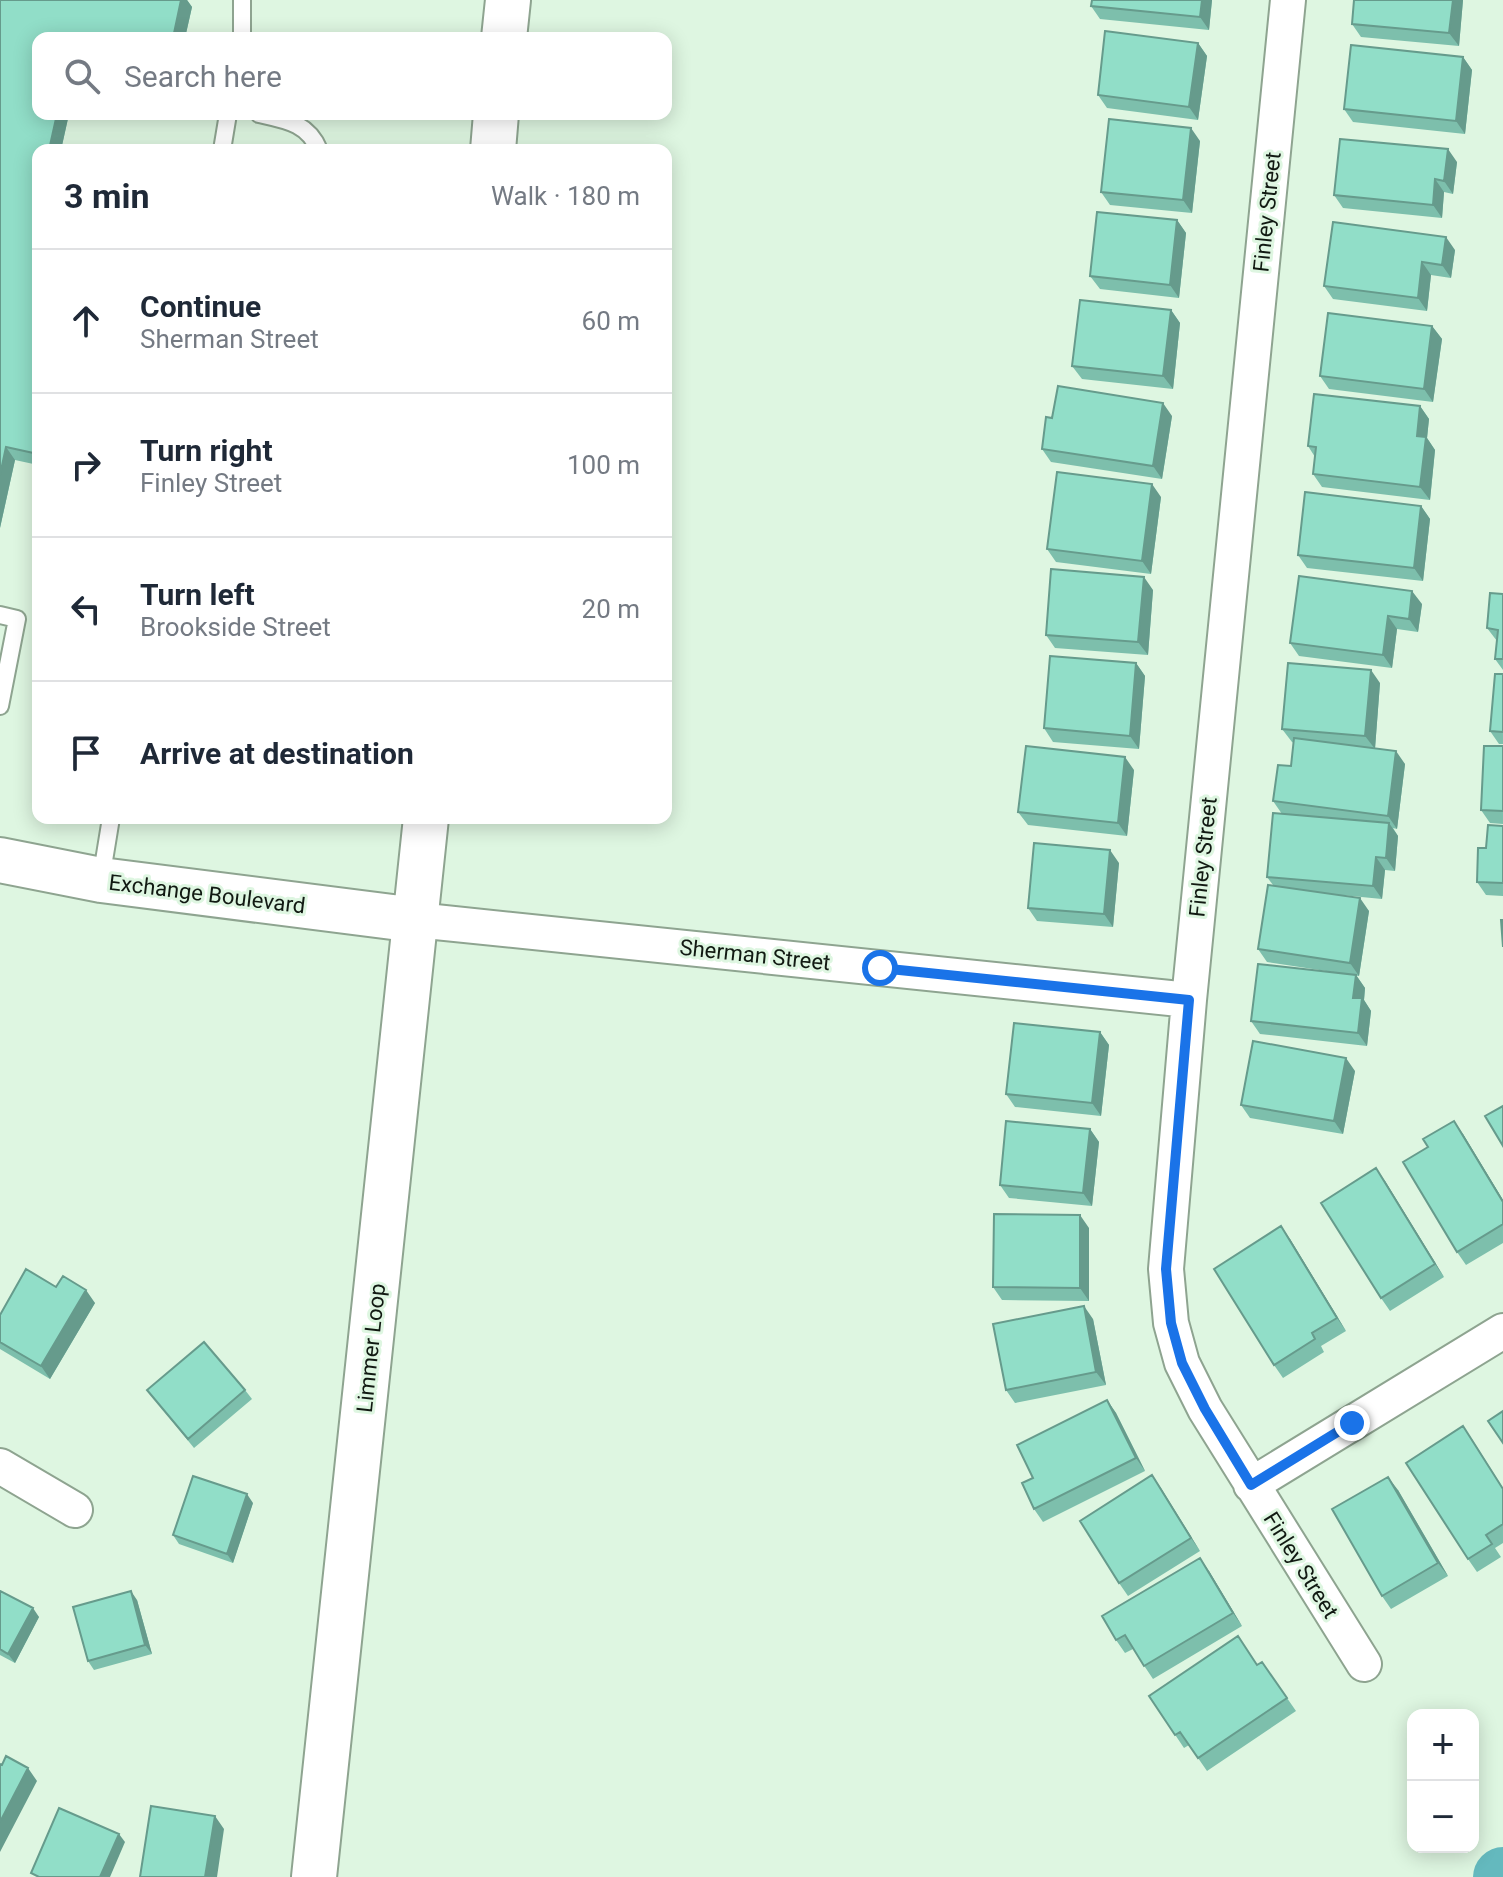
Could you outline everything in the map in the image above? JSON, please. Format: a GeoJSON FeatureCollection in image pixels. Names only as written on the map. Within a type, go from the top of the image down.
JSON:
{"type":"FeatureCollection","features":[{"type":"Feature","properties":{"kind":"street"},"geometry":{"type":"LineString","coordinates":[[505,32],[508,0]]}},
{"type":"Feature","properties":{"kind":"street","name":"Finley Street"},"geometry":{"type":"LineString","coordinates":[[1288,0],[1189,1000],[1166,1269],[1171,1323],[1182,1363],[1205,1409],[1364,1664]]}},
{"type":"Feature","properties":{"kind":"street"},"geometry":{"type":"LineString","coordinates":[[494,144],[496,120]]}},
{"type":"Feature","properties":{"kind":"street","name":"Limmer Loop"},"geometry":{"type":"LineString","coordinates":[[314,1877],[425,824]]}},
{"type":"Feature","properties":{"kind":"street","name":"Exchange Boulevard"},"geometry":{"type":"LineString","coordinates":[[0,860],[101,880],[416,920]]}},
{"type":"Feature","properties":{"kind":"street","name":"Sherman Street"},"geometry":{"type":"LineString","coordinates":[[416,920],[1189,1000]]}},
{"type":"Feature","properties":{"kind":"street"},"geometry":{"type":"LineString","coordinates":[[1251,1485],[1503,1331]]}},
{"type":"Feature","properties":{"kind":"street"},"geometry":{"type":"LineString","coordinates":[[0,1466],[75,1510]]}},
{"type":"Feature","properties":{"kind":"lane"},"geometry":{"type":"LineString","coordinates":[[242,0],[242,32]]}},
{"type":"Feature","properties":{"kind":"lane"},"geometry":{"type":"LineString","coordinates":[[223,144],[227,120]]}},
{"type":"Feature","properties":{"kind":"lane"},"geometry":{"type":"LineString","coordinates":[[288,120],[313,135],[317,144]]}},
{"type":"Feature","properties":{"kind":"lane"},"geometry":{"type":"LineString","coordinates":[[0,615],[17,619],[0,706]]}},
{"type":"Feature","properties":{"kind":"lane"},"geometry":{"type":"LineString","coordinates":[[101,880],[110,824]]}},
{"type":"Feature","properties":{"kind":"building"},"geometry":{"type":"Polygon","coordinates":[[[0,0],[181,0],[174,32],[32,32],[32,120],[56,120],[50,144],[32,144],[32,453],[6,447],[0,475],[0,0]]]}},
{"type":"Feature","properties":{"kind":"building"},"geometry":{"type":"Polygon","coordinates":[[[1092,0],[1202,0],[1200,17],[1091,6],[1092,0]]]}},
{"type":"Feature","properties":{"kind":"building"},"geometry":{"type":"Polygon","coordinates":[[[1354,0],[1453,0],[1449,33],[1352,24],[1354,0]]]}},
{"type":"Feature","properties":{"kind":"building"},"geometry":{"type":"Polygon","coordinates":[[[1105,31],[1198,43],[1189,107],[1098,95],[1105,31]]]}},
{"type":"Feature","properties":{"kind":"building"},"geometry":{"type":"Polygon","coordinates":[[[1351,45],[1463,57],[1456,121],[1344,109],[1351,45]]]}},
{"type":"Feature","properties":{"kind":"building"},"geometry":{"type":"Polygon","coordinates":[[[1109,119],[1191,128],[1183,200],[1101,192],[1109,119]]]}},
{"type":"Feature","properties":{"kind":"building"},"geometry":{"type":"Polygon","coordinates":[[[1340,139],[1448,149],[1444,181],[1435,179],[1433,205],[1334,195],[1340,139]]]}},
{"type":"Feature","properties":{"kind":"building"},"geometry":{"type":"Polygon","coordinates":[[[1097,212],[1177,220],[1170,285],[1090,276],[1097,212]]]}},
{"type":"Feature","properties":{"kind":"building"},"geometry":{"type":"Polygon","coordinates":[[[1333,222],[1446,237],[1442,265],[1422,262],[1418,298],[1324,286],[1333,222]]]}},
{"type":"Feature","properties":{"kind":"building"},"geometry":{"type":"Polygon","coordinates":[[[1080,300],[1171,310],[1163,376],[1072,366],[1080,300]]]}},
{"type":"Feature","properties":{"kind":"building"},"geometry":{"type":"Polygon","coordinates":[[[1328,313],[1432,326],[1424,389],[1320,376],[1328,313]]]}},
{"type":"Feature","properties":{"kind":"building"},"geometry":{"type":"Polygon","coordinates":[[[1058,386],[1163,403],[1153,466],[1042,449],[1046,417],[1052,418],[1058,386]]]}},
{"type":"Feature","properties":{"kind":"building"},"geometry":{"type":"Polygon","coordinates":[[[1314,394],[1420,406],[1417,436],[1426,437],[1420,487],[1313,474],[1316,447],[1308,446],[1314,394]]]}},
{"type":"Feature","properties":{"kind":"building"},"geometry":{"type":"Polygon","coordinates":[[[1057,472],[1152,484],[1142,561],[1047,549],[1057,472]]]}},
{"type":"Feature","properties":{"kind":"building"},"geometry":{"type":"Polygon","coordinates":[[[1305,492],[1421,506],[1414,568],[1298,555],[1305,492]]]}},
{"type":"Feature","properties":{"kind":"building"},"geometry":{"type":"Polygon","coordinates":[[[1051,569],[1144,577],[1138,642],[1046,635],[1051,569]]]}},
{"type":"Feature","properties":{"kind":"building"},"geometry":{"type":"Polygon","coordinates":[[[1299,576],[1412,591],[1409,619],[1388,616],[1383,655],[1290,643],[1299,576]]]}},
{"type":"Feature","properties":{"kind":"building"},"geometry":{"type":"Polygon","coordinates":[[[1490,593],[1503,594],[1503,659],[1495,659],[1498,630],[1487,628],[1490,593]]]}},
{"type":"Feature","properties":{"kind":"building"},"geometry":{"type":"Polygon","coordinates":[[[1050,656],[1136,663],[1130,736],[1044,728],[1050,656]]]}},
{"type":"Feature","properties":{"kind":"building"},"geometry":{"type":"Polygon","coordinates":[[[1288,663],[1371,670],[1365,736],[1282,729],[1288,663]]]}},
{"type":"Feature","properties":{"kind":"building"},"geometry":{"type":"Polygon","coordinates":[[[1495,674],[1503,674],[1503,732],[1490,731],[1495,674]]]}},
{"type":"Feature","properties":{"kind":"building"},"geometry":{"type":"Polygon","coordinates":[[[1294,738],[1396,751],[1388,816],[1273,801],[1278,765],[1291,766],[1294,738]]]}},
{"type":"Feature","properties":{"kind":"building"},"geometry":{"type":"Polygon","coordinates":[[[1026,746],[1125,757],[1118,823],[1018,812],[1026,746]]]}},
{"type":"Feature","properties":{"kind":"building"},"geometry":{"type":"Polygon","coordinates":[[[1484,746],[1503,746],[1503,811],[1481,810],[1484,746]]]}},
{"type":"Feature","properties":{"kind":"building"},"geometry":{"type":"Polygon","coordinates":[[[1273,813],[1389,823],[1386,858],[1376,857],[1373,886],[1267,877],[1273,813]]]}},
{"type":"Feature","properties":{"kind":"building"},"geometry":{"type":"Polygon","coordinates":[[[1488,825],[1503,826],[1503,883],[1477,882],[1478,848],[1486,848],[1488,825]]]}},
{"type":"Feature","properties":{"kind":"building"},"geometry":{"type":"Polygon","coordinates":[[[1034,843],[1110,850],[1104,914],[1028,908],[1034,843]]]}},
{"type":"Feature","properties":{"kind":"building"},"geometry":{"type":"Polygon","coordinates":[[[1268,885],[1360,898],[1350,963],[1258,949],[1268,885]]]}},
{"type":"Feature","properties":{"kind":"building"},"geometry":{"type":"Polygon","coordinates":[[[1258,964],[1356,975],[1353,998],[1362,998],[1358,1033],[1251,1021],[1258,964]]]}},
{"type":"Feature","properties":{"kind":"building"},"geometry":{"type":"Polygon","coordinates":[[[1014,1023],[1100,1032],[1092,1103],[1006,1094],[1014,1023]]]}},
{"type":"Feature","properties":{"kind":"building"},"geometry":{"type":"Polygon","coordinates":[[[1253,1041],[1346,1058],[1334,1121],[1241,1105],[1253,1041]]]}},
{"type":"Feature","properties":{"kind":"building"},"geometry":{"type":"Polygon","coordinates":[[[1503,1106],[1503,1146],[1485,1116],[1503,1106]]]}},
{"type":"Feature","properties":{"kind":"building"},"geometry":{"type":"Polygon","coordinates":[[[1006,1121],[1090,1129],[1083,1193],[1000,1185],[1006,1121]]]}},
{"type":"Feature","properties":{"kind":"building"},"geometry":{"type":"Polygon","coordinates":[[[1454,1121],[1503,1202],[1503,1224],[1457,1252],[1403,1162],[1428,1147],[1423,1139],[1454,1121]]]}},
{"type":"Feature","properties":{"kind":"building"},"geometry":{"type":"Polygon","coordinates":[[[1376,1168],[1435,1264],[1381,1298],[1321,1203],[1376,1168]]]}},
{"type":"Feature","properties":{"kind":"building"},"geometry":{"type":"Polygon","coordinates":[[[994,1214],[1080,1215],[1080,1288],[993,1287],[994,1214]]]}},
{"type":"Feature","properties":{"kind":"building"},"geometry":{"type":"Polygon","coordinates":[[[1281,1226],[1337,1318],[1312,1333],[1315,1339],[1274,1365],[1214,1269],[1281,1226]]]}},
{"type":"Feature","properties":{"kind":"building"},"geometry":{"type":"Polygon","coordinates":[[[26,1269],[56,1287],[63,1276],[86,1290],[41,1366],[0,1342],[0,1315],[26,1269]]]}},
{"type":"Feature","properties":{"kind":"building"},"geometry":{"type":"Polygon","coordinates":[[[1084,1306],[1096,1372],[1006,1390],[993,1324],[1084,1306]]]}},
{"type":"Feature","properties":{"kind":"building"},"geometry":{"type":"Polygon","coordinates":[[[204,1342],[245,1390],[188,1439],[147,1390],[204,1342]]]}},
{"type":"Feature","properties":{"kind":"building"},"geometry":{"type":"Polygon","coordinates":[[[1107,1400],[1136,1458],[1034,1509],[1022,1483],[1033,1478],[1017,1445],[1107,1400]]]}},
{"type":"Feature","properties":{"kind":"building"},"geometry":{"type":"Polygon","coordinates":[[[1503,1411],[1503,1443],[1488,1421],[1503,1411]]]}},
{"type":"Feature","properties":{"kind":"building"},"geometry":{"type":"Polygon","coordinates":[[[1463,1426],[1503,1489],[1503,1524],[1486,1535],[1492,1544],[1468,1559],[1406,1463],[1463,1426]]]}},
{"type":"Feature","properties":{"kind":"building"},"geometry":{"type":"Polygon","coordinates":[[[1152,1475],[1191,1538],[1119,1583],[1080,1521],[1152,1475]]]}},
{"type":"Feature","properties":{"kind":"building"},"geometry":{"type":"Polygon","coordinates":[[[193,1476],[247,1494],[227,1554],[173,1535],[193,1476]]]}},
{"type":"Feature","properties":{"kind":"building"},"geometry":{"type":"Polygon","coordinates":[[[1388,1477],[1438,1563],[1382,1596],[1332,1509],[1388,1477]]]}},
{"type":"Feature","properties":{"kind":"building"},"geometry":{"type":"Polygon","coordinates":[[[1200,1558],[1233,1613],[1144,1666],[1125,1635],[1116,1640],[1102,1616],[1200,1558]]]}},
{"type":"Feature","properties":{"kind":"building"},"geometry":{"type":"Polygon","coordinates":[[[0,1591],[33,1608],[8,1654],[0,1649],[0,1591]]]}},
{"type":"Feature","properties":{"kind":"building"},"geometry":{"type":"Polygon","coordinates":[[[131,1591],[145,1645],[88,1661],[73,1607],[131,1591]]]}},
{"type":"Feature","properties":{"kind":"building"},"geometry":{"type":"Polygon","coordinates":[[[1238,1636],[1257,1665],[1262,1662],[1287,1698],[1198,1758],[1180,1732],[1175,1735],[1149,1696],[1238,1636]]]}},
{"type":"Feature","properties":{"kind":"building"},"geometry":{"type":"Polygon","coordinates":[[[6,1756],[28,1768],[0,1822],[0,1764],[6,1756]]]}},
{"type":"Feature","properties":{"kind":"building"},"geometry":{"type":"Polygon","coordinates":[[[151,1806],[215,1816],[205,1877],[140,1877],[151,1806]]]}},
{"type":"Feature","properties":{"kind":"building"},"geometry":{"type":"Polygon","coordinates":[[[59,1808],[119,1834],[100,1877],[39,1877],[31,1873],[59,1808]]]}},
{"type":"Feature","properties":{"kind":"route"},"geometry":{"type":"LineString","coordinates":[[880,968],[1189,1000],[1166,1269],[1171,1323],[1182,1363],[1205,1409],[1251,1485],[1352,1423]]}}]}
